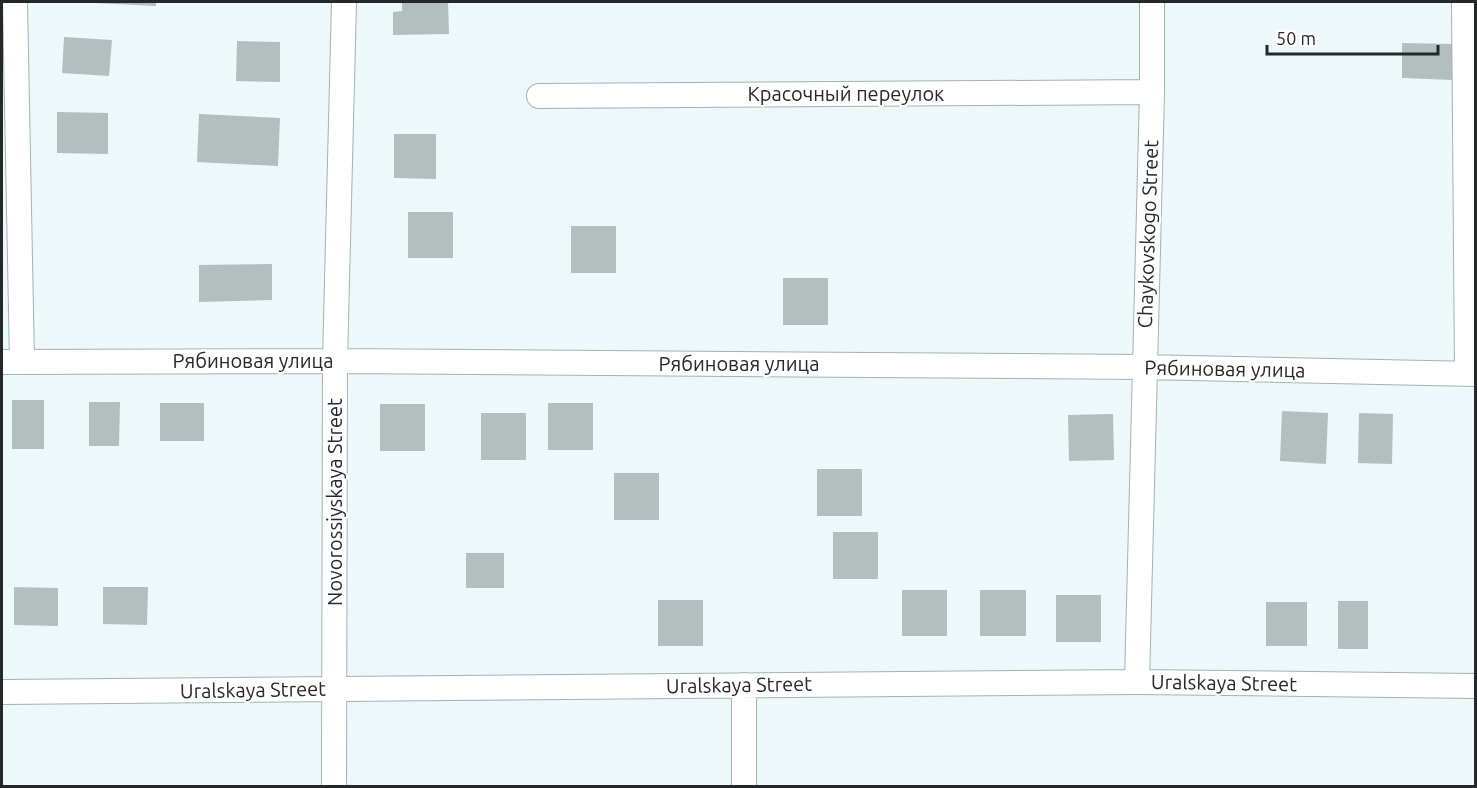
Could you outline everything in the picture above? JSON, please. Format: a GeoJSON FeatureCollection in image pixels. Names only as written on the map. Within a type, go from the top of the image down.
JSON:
{"type":"FeatureCollection","features":[{"type":"Feature","properties":{"kind":"street"},"geometry":{"type":"LineString","coordinates":[[12,362],[15,2]]}},
{"type":"Feature","properties":{"kind":"street","name":"Novorossiyskaya Street"},"geometry":{"type":"LineString","coordinates":[[334,786],[335,361],[344,2]]}},
{"type":"Feature","properties":{"kind":"street","name":"Chaykovskogo Street"},"geometry":{"type":"LineString","coordinates":[[1137,682],[1152,92],[1152,2]]}},
{"type":"Feature","properties":{"kind":"street"},"geometry":{"type":"LineString","coordinates":[[1464,2],[1471,374]]}},
{"type":"Feature","properties":{"kind":"street","name":"Красочный переулок"},"geometry":{"type":"LineString","coordinates":[[539,96],[1152,92]]}},
{"type":"Feature","properties":{"kind":"street","name":"Рябиновая улица"},"geometry":{"type":"LineString","coordinates":[[12,362],[335,361],[1144,367],[1471,374]]}},
{"type":"Feature","properties":{"kind":"street","name":"Uralskaya Street"},"geometry":{"type":"LineString","coordinates":[[2,692],[1137,682],[1476,686]]}},
{"type":"Feature","properties":{"kind":"street"},"geometry":{"type":"LineString","coordinates":[[744,685],[744,786]]}},
{"type":"Feature","properties":{"kind":"building"},"geometry":{"type":"Polygon","coordinates":[[[156,2],[156,6],[93,3],[156,2]]]}},
{"type":"Feature","properties":{"kind":"building"},"geometry":{"type":"Polygon","coordinates":[[[402,2],[448,2],[449,34],[393,35],[393,12],[402,11],[402,2]]]}},
{"type":"Feature","properties":{"kind":"building"},"geometry":{"type":"Polygon","coordinates":[[[64,37],[112,40],[109,76],[62,73],[64,37]]]}},
{"type":"Feature","properties":{"kind":"building"},"geometry":{"type":"Polygon","coordinates":[[[237,41],[280,42],[280,82],[236,81],[237,41]]]}},
{"type":"Feature","properties":{"kind":"building"},"geometry":{"type":"Polygon","coordinates":[[[1402,43],[1454,44],[1453,80],[1402,78],[1402,43]]]}},
{"type":"Feature","properties":{"kind":"building"},"geometry":{"type":"Polygon","coordinates":[[[57,112],[108,113],[108,154],[57,153],[57,112]]]}},
{"type":"Feature","properties":{"kind":"building"},"geometry":{"type":"Polygon","coordinates":[[[199,114],[280,118],[278,166],[197,162],[199,114]]]}},
{"type":"Feature","properties":{"kind":"building"},"geometry":{"type":"Polygon","coordinates":[[[394,134],[436,134],[436,179],[394,178],[394,134]]]}},
{"type":"Feature","properties":{"kind":"building"},"geometry":{"type":"Polygon","coordinates":[[[408,212],[453,212],[453,258],[408,258],[408,212]]]}},
{"type":"Feature","properties":{"kind":"building"},"geometry":{"type":"Polygon","coordinates":[[[571,226],[616,226],[616,273],[571,273],[571,226]]]}},
{"type":"Feature","properties":{"kind":"building"},"geometry":{"type":"Polygon","coordinates":[[[272,264],[272,300],[199,302],[199,265],[272,264]]]}},
{"type":"Feature","properties":{"kind":"building"},"geometry":{"type":"Polygon","coordinates":[[[783,278],[828,278],[828,325],[783,325],[783,278]]]}},
{"type":"Feature","properties":{"kind":"building"},"geometry":{"type":"Polygon","coordinates":[[[12,400],[44,400],[44,449],[12,449],[12,400]]]}},
{"type":"Feature","properties":{"kind":"building"},"geometry":{"type":"Polygon","coordinates":[[[89,402],[120,402],[119,446],[89,446],[89,402]]]}},
{"type":"Feature","properties":{"kind":"building"},"geometry":{"type":"Polygon","coordinates":[[[160,403],[204,403],[204,441],[160,441],[160,403]]]}},
{"type":"Feature","properties":{"kind":"building"},"geometry":{"type":"Polygon","coordinates":[[[548,403],[593,403],[593,450],[548,450],[548,403]]]}},
{"type":"Feature","properties":{"kind":"building"},"geometry":{"type":"Polygon","coordinates":[[[380,404],[425,404],[425,451],[380,451],[380,404]]]}},
{"type":"Feature","properties":{"kind":"building"},"geometry":{"type":"Polygon","coordinates":[[[1282,411],[1328,413],[1326,464],[1280,461],[1282,411]]]}},
{"type":"Feature","properties":{"kind":"building"},"geometry":{"type":"Polygon","coordinates":[[[481,413],[526,413],[526,460],[481,460],[481,413]]]}},
{"type":"Feature","properties":{"kind":"building"},"geometry":{"type":"Polygon","coordinates":[[[1359,413],[1393,414],[1392,464],[1358,463],[1359,413]]]}},
{"type":"Feature","properties":{"kind":"building"},"geometry":{"type":"Polygon","coordinates":[[[1113,414],[1114,460],[1069,461],[1068,415],[1113,414]]]}},
{"type":"Feature","properties":{"kind":"building"},"geometry":{"type":"Polygon","coordinates":[[[817,469],[862,469],[862,516],[817,516],[817,469]]]}},
{"type":"Feature","properties":{"kind":"building"},"geometry":{"type":"Polygon","coordinates":[[[614,473],[659,473],[659,520],[614,520],[614,473]]]}},
{"type":"Feature","properties":{"kind":"building"},"geometry":{"type":"Polygon","coordinates":[[[833,532],[878,532],[878,579],[833,579],[833,532]]]}},
{"type":"Feature","properties":{"kind":"building"},"geometry":{"type":"Polygon","coordinates":[[[466,553],[504,553],[504,588],[466,588],[466,553]]]}},
{"type":"Feature","properties":{"kind":"building"},"geometry":{"type":"Polygon","coordinates":[[[14,587],[58,588],[58,626],[14,625],[14,587]]]}},
{"type":"Feature","properties":{"kind":"building"},"geometry":{"type":"Polygon","coordinates":[[[103,587],[148,587],[147,625],[103,624],[103,587]]]}},
{"type":"Feature","properties":{"kind":"building"},"geometry":{"type":"Polygon","coordinates":[[[902,590],[947,590],[947,636],[902,636],[902,590]]]}},
{"type":"Feature","properties":{"kind":"building"},"geometry":{"type":"Polygon","coordinates":[[[980,590],[1026,590],[1026,636],[980,636],[980,590]]]}},
{"type":"Feature","properties":{"kind":"building"},"geometry":{"type":"Polygon","coordinates":[[[1056,595],[1101,595],[1101,642],[1056,642],[1056,595]]]}},
{"type":"Feature","properties":{"kind":"building"},"geometry":{"type":"Polygon","coordinates":[[[658,600],[703,600],[703,646],[658,646],[658,600]]]}},
{"type":"Feature","properties":{"kind":"building"},"geometry":{"type":"Polygon","coordinates":[[[1338,601],[1368,601],[1368,649],[1338,649],[1338,601]]]}},
{"type":"Feature","properties":{"kind":"building"},"geometry":{"type":"Polygon","coordinates":[[[1266,602],[1307,602],[1307,646],[1266,646],[1266,602]]]}}]}
